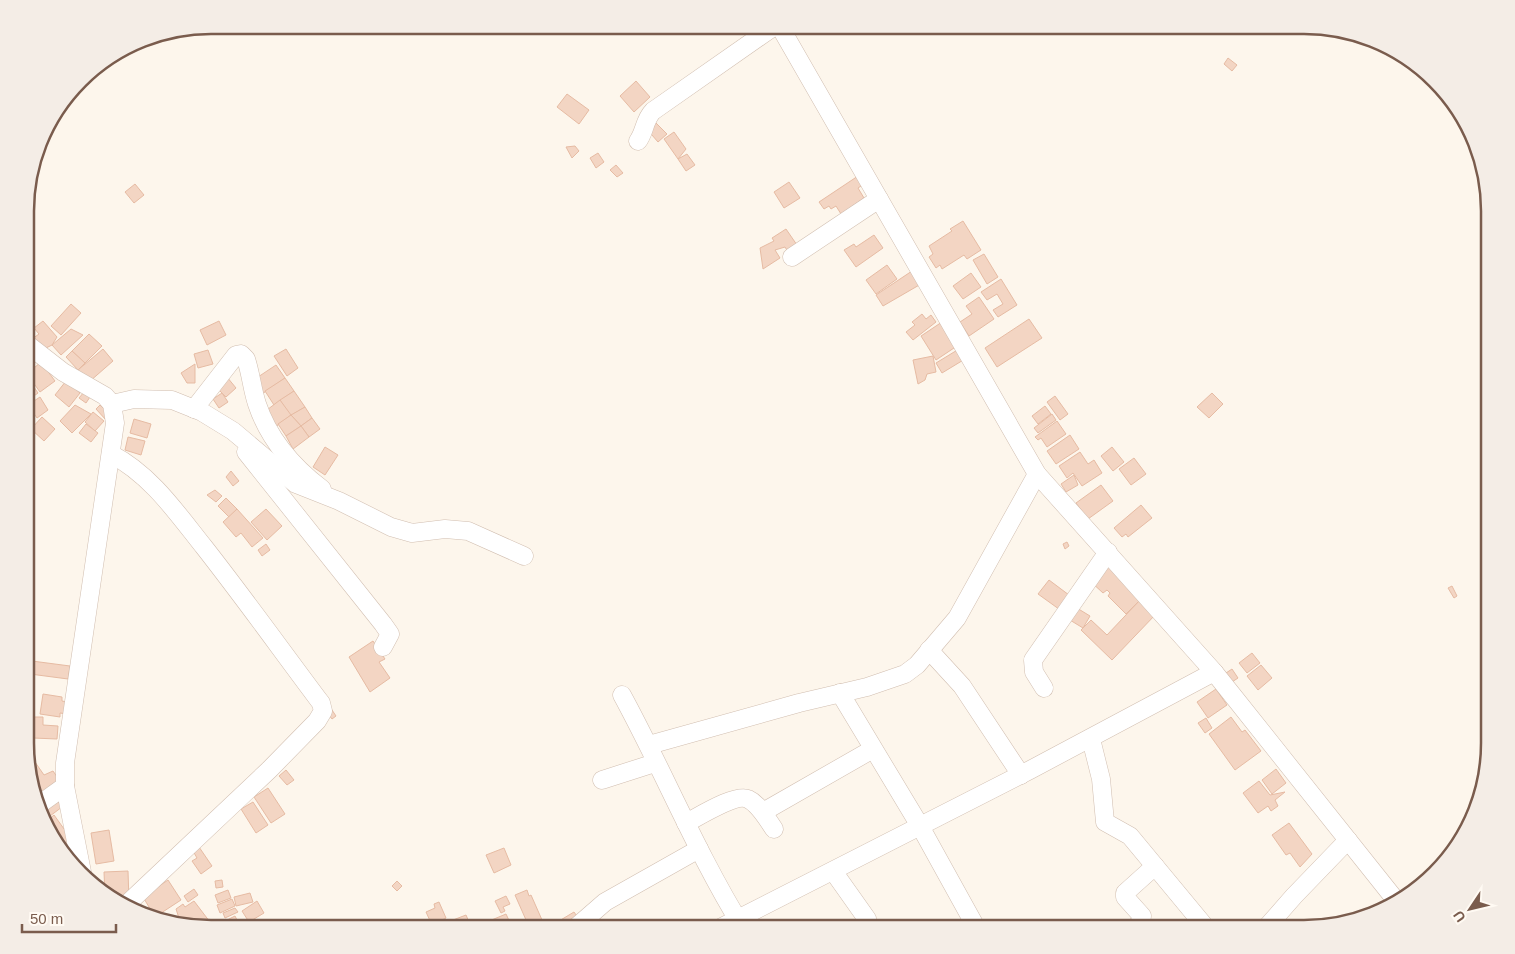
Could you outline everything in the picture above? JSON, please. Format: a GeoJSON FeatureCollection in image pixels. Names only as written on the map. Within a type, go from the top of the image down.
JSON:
{"type":"FeatureCollection","features":[{"type":"Feature","properties":{"kind":"street"},"geometry":{"type":"LineString","coordinates":[[638,141],[642,136],[646,118],[653,111],[764,34]]}},
{"type":"Feature","properties":{"kind":"street"},"geometry":{"type":"LineString","coordinates":[[782,34],[1037,474],[1214,672],[1393,896]]}},
{"type":"Feature","properties":{"kind":"street"},"geometry":{"type":"LineString","coordinates":[[792,257],[879,199]]}},
{"type":"Feature","properties":{"kind":"street"},"geometry":{"type":"LineString","coordinates":[[34,350],[63,372],[105,396],[112,404],[115,423],[65,763],[64,786],[69,847]]}},
{"type":"Feature","properties":{"kind":"street"},"geometry":{"type":"LineString","coordinates":[[194,409],[216,379],[236,356],[241,354],[246,359],[262,418],[272,437],[293,465],[339,501]]}},
{"type":"Feature","properties":{"kind":"street"},"geometry":{"type":"LineString","coordinates":[[112,404],[134,399],[172,400],[194,409],[233,431],[296,484],[339,501],[404,531],[444,529],[468,531],[524,556]]}},
{"type":"Feature","properties":{"kind":"street"},"geometry":{"type":"LineString","coordinates":[[233,431],[243,448],[390,634],[383,646]]}},
{"type":"Feature","properties":{"kind":"street"},"geometry":{"type":"LineString","coordinates":[[111,454],[134,467],[162,494],[242,595],[321,703],[323,711],[317,722],[269,770],[131,901]]}},
{"type":"Feature","properties":{"kind":"street"},"geometry":{"type":"LineString","coordinates":[[649,745],[904,674],[917,665],[957,618],[1037,474]]}},
{"type":"Feature","properties":{"kind":"street"},"geometry":{"type":"LineString","coordinates":[[1044,688],[1034,672],[1033,660],[1108,552]]}},
{"type":"Feature","properties":{"kind":"street"},"geometry":{"type":"LineString","coordinates":[[929,650],[962,686],[1020,775]]}},
{"type":"Feature","properties":{"kind":"street"},"geometry":{"type":"LineString","coordinates":[[747,920],[833,871],[1091,739],[1214,672]]}},
{"type":"Feature","properties":{"kind":"street"},"geometry":{"type":"LineString","coordinates":[[840,693],[920,826],[972,920]]}},
{"type":"Feature","properties":{"kind":"street"},"geometry":{"type":"LineString","coordinates":[[622,695],[649,745],[655,763],[699,849],[738,920]]}},
{"type":"Feature","properties":{"kind":"street"},"geometry":{"type":"LineString","coordinates":[[1091,739],[1101,779],[1105,822],[1130,836],[1200,920]]}},
{"type":"Feature","properties":{"kind":"street"},"geometry":{"type":"LineString","coordinates":[[762,812],[873,749]]}},
{"type":"Feature","properties":{"kind":"street"},"geometry":{"type":"LineString","coordinates":[[602,780],[655,763]]}},
{"type":"Feature","properties":{"kind":"street"},"geometry":{"type":"LineString","coordinates":[[44,801],[64,786]]}},
{"type":"Feature","properties":{"kind":"street"},"geometry":{"type":"LineString","coordinates":[[686,823],[731,800],[741,798],[748,799],[762,812],[774,829]]}},
{"type":"Feature","properties":{"kind":"street"},"geometry":{"type":"LineString","coordinates":[[1273,920],[1348,840]]}},
{"type":"Feature","properties":{"kind":"street"},"geometry":{"type":"LineString","coordinates":[[589,920],[605,902],[699,849]]}},
{"type":"Feature","properties":{"kind":"street"},"geometry":{"type":"LineString","coordinates":[[1141,920],[1142,916],[1126,897],[1125,893],[1155,866]]}},
{"type":"Feature","properties":{"kind":"street"},"geometry":{"type":"LineString","coordinates":[[833,871],[867,920]]}},
{"type":"Feature","properties":{"kind":"building"},"geometry":{"type":"Polygon","coordinates":[[[1228,58],[1237,65],[1232,71],[1224,64],[1228,58]]]}},
{"type":"Feature","properties":{"kind":"building"},"geometry":{"type":"Polygon","coordinates":[[[636,81],[650,97],[634,112],[620,96],[636,81]]]}},
{"type":"Feature","properties":{"kind":"building"},"geometry":{"type":"Polygon","coordinates":[[[567,94],[589,110],[579,124],[557,107],[567,94]]]}},
{"type":"Feature","properties":{"kind":"building"},"geometry":{"type":"Polygon","coordinates":[[[656,123],[667,134],[658,142],[645,127],[656,123]]]}},
{"type":"Feature","properties":{"kind":"building"},"geometry":{"type":"Polygon","coordinates":[[[674,132],[686,149],[678,159],[664,139],[674,132]]]}},
{"type":"Feature","properties":{"kind":"building"},"geometry":{"type":"Polygon","coordinates":[[[575,146],[579,151],[572,158],[566,147],[575,146]]]}},
{"type":"Feature","properties":{"kind":"building"},"geometry":{"type":"Polygon","coordinates":[[[598,153],[604,162],[596,168],[590,158],[598,153]]]}},
{"type":"Feature","properties":{"kind":"building"},"geometry":{"type":"Polygon","coordinates":[[[687,154],[695,165],[686,171],[678,159],[687,154]]]}},
{"type":"Feature","properties":{"kind":"building"},"geometry":{"type":"Polygon","coordinates":[[[616,165],[623,173],[617,177],[610,170],[616,165]]]}},
{"type":"Feature","properties":{"kind":"building"},"geometry":{"type":"Polygon","coordinates":[[[858,176],[864,184],[858,188],[864,198],[841,214],[836,206],[831,209],[829,206],[824,209],[819,202],[858,176]]]}},
{"type":"Feature","properties":{"kind":"building"},"geometry":{"type":"Polygon","coordinates":[[[789,182],[800,198],[784,208],[774,192],[789,182]]]}},
{"type":"Feature","properties":{"kind":"building"},"geometry":{"type":"Polygon","coordinates":[[[135,184],[144,195],[134,203],[125,192],[135,184]]]}},
{"type":"Feature","properties":{"kind":"building"},"geometry":{"type":"Polygon","coordinates":[[[963,221],[981,250],[967,259],[964,255],[942,269],[940,265],[936,268],[929,257],[933,254],[929,246],[952,231],[950,229],[963,221]]]}},
{"type":"Feature","properties":{"kind":"building"},"geometry":{"type":"Polygon","coordinates":[[[786,229],[797,245],[788,252],[785,247],[775,250],[780,258],[763,269],[760,248],[774,241],[772,238],[786,229]]]}},
{"type":"Feature","properties":{"kind":"building"},"geometry":{"type":"Polygon","coordinates":[[[874,235],[883,248],[856,267],[844,250],[854,244],[856,247],[874,235]]]}},
{"type":"Feature","properties":{"kind":"building"},"geometry":{"type":"Polygon","coordinates":[[[984,254],[998,277],[987,284],[973,260],[984,254]]]}},
{"type":"Feature","properties":{"kind":"building"},"geometry":{"type":"Polygon","coordinates":[[[887,265],[897,279],[876,294],[866,280],[887,265]]]}},
{"type":"Feature","properties":{"kind":"building"},"geometry":{"type":"Polygon","coordinates":[[[912,271],[921,284],[883,306],[876,295],[912,271]]]}},
{"type":"Feature","properties":{"kind":"building"},"geometry":{"type":"Polygon","coordinates":[[[971,273],[981,287],[963,299],[953,286],[971,273]]]}},
{"type":"Feature","properties":{"kind":"building"},"geometry":{"type":"Polygon","coordinates":[[[1001,279],[1017,305],[998,317],[993,310],[1003,304],[997,294],[987,300],[981,292],[1001,279]]]}},
{"type":"Feature","properties":{"kind":"building"},"geometry":{"type":"Polygon","coordinates":[[[979,297],[994,319],[969,336],[960,322],[972,314],[966,306],[979,297]]]}},
{"type":"Feature","properties":{"kind":"building"},"geometry":{"type":"Polygon","coordinates":[[[71,304],[81,313],[61,335],[51,326],[71,304]]]}},
{"type":"Feature","properties":{"kind":"building"},"geometry":{"type":"Polygon","coordinates":[[[922,314],[926,319],[931,315],[936,322],[913,340],[906,332],[915,325],[912,322],[922,314]]]}},
{"type":"Feature","properties":{"kind":"building"},"geometry":{"type":"Polygon","coordinates":[[[1029,319],[1042,338],[997,367],[985,348],[1029,319]]]}},
{"type":"Feature","properties":{"kind":"building"},"geometry":{"type":"Polygon","coordinates":[[[43,321],[57,337],[52,345],[42,350],[34,341],[34,338],[39,334],[34,328],[43,321]]]}},
{"type":"Feature","properties":{"kind":"building"},"geometry":{"type":"Polygon","coordinates":[[[219,321],[226,335],[207,345],[200,330],[219,321]]]}},
{"type":"Feature","properties":{"kind":"building"},"geometry":{"type":"Polygon","coordinates":[[[942,322],[957,346],[936,360],[921,336],[942,322]]]}},
{"type":"Feature","properties":{"kind":"building"},"geometry":{"type":"Polygon","coordinates":[[[71,329],[83,335],[61,355],[52,345],[71,329]]]}},
{"type":"Feature","properties":{"kind":"building"},"geometry":{"type":"Polygon","coordinates":[[[89,334],[102,346],[85,363],[72,351],[89,334]]]}},
{"type":"Feature","properties":{"kind":"building"},"geometry":{"type":"Polygon","coordinates":[[[103,349],[113,361],[89,382],[78,370],[103,349]]]}},
{"type":"Feature","properties":{"kind":"building"},"geometry":{"type":"Polygon","coordinates":[[[286,349],[298,368],[287,376],[274,356],[286,349]]]}},
{"type":"Feature","properties":{"kind":"building"},"geometry":{"type":"Polygon","coordinates":[[[959,349],[965,359],[942,373],[936,363],[959,349]]]}},
{"type":"Feature","properties":{"kind":"building"},"geometry":{"type":"Polygon","coordinates":[[[208,350],[213,364],[198,368],[194,354],[208,350]]]}},
{"type":"Feature","properties":{"kind":"building"},"geometry":{"type":"Polygon","coordinates":[[[72,351],[85,363],[78,370],[66,357],[72,351]]]}},
{"type":"Feature","properties":{"kind":"building"},"geometry":{"type":"Polygon","coordinates":[[[933,356],[936,372],[927,374],[925,380],[918,384],[913,360],[933,356]]]}},
{"type":"Feature","properties":{"kind":"building"},"geometry":{"type":"Polygon","coordinates":[[[41,362],[55,381],[40,392],[34,384],[34,368],[41,362]]]}},
{"type":"Feature","properties":{"kind":"building"},"geometry":{"type":"Polygon","coordinates":[[[195,364],[195,383],[187,383],[181,373],[195,364]]]}},
{"type":"Feature","properties":{"kind":"building"},"geometry":{"type":"Polygon","coordinates":[[[276,365],[285,378],[262,394],[252,381],[276,365]]]}},
{"type":"Feature","properties":{"kind":"building"},"geometry":{"type":"Polygon","coordinates":[[[227,377],[236,388],[226,397],[216,387],[227,377]]]}},
{"type":"Feature","properties":{"kind":"building"},"geometry":{"type":"Polygon","coordinates":[[[285,378],[294,391],[274,405],[265,391],[285,378]]]}},
{"type":"Feature","properties":{"kind":"building"},"geometry":{"type":"Polygon","coordinates":[[[66,381],[80,393],[69,407],[55,395],[66,381]]]}},
{"type":"Feature","properties":{"kind":"building"},"geometry":{"type":"Polygon","coordinates":[[[34,387],[38,393],[34,396],[34,387]]]}},
{"type":"Feature","properties":{"kind":"building"},"geometry":{"type":"Polygon","coordinates":[[[294,391],[305,407],[290,416],[280,400],[294,391]]]}},
{"type":"Feature","properties":{"kind":"building"},"geometry":{"type":"Polygon","coordinates":[[[84,392],[90,397],[86,403],[79,398],[84,392]]]}},
{"type":"Feature","properties":{"kind":"building"},"geometry":{"type":"Polygon","coordinates":[[[222,393],[228,402],[219,408],[213,399],[222,393]]]}},
{"type":"Feature","properties":{"kind":"building"},"geometry":{"type":"Polygon","coordinates":[[[1212,393],[1223,404],[1209,418],[1197,407],[1212,393]]]}},
{"type":"Feature","properties":{"kind":"building"},"geometry":{"type":"Polygon","coordinates":[[[1055,396],[1068,414],[1060,420],[1047,402],[1055,396]]]}},
{"type":"Feature","properties":{"kind":"building"},"geometry":{"type":"Polygon","coordinates":[[[40,397],[48,410],[37,418],[34,414],[34,401],[40,397]]]}},
{"type":"Feature","properties":{"kind":"building"},"geometry":{"type":"Polygon","coordinates":[[[280,400],[291,415],[274,428],[263,413],[280,400]]]}},
{"type":"Feature","properties":{"kind":"building"},"geometry":{"type":"Polygon","coordinates":[[[75,405],[91,414],[72,433],[60,421],[75,405]]]}},
{"type":"Feature","properties":{"kind":"building"},"geometry":{"type":"Polygon","coordinates":[[[100,405],[107,412],[106,420],[96,409],[100,405]]]}},
{"type":"Feature","properties":{"kind":"building"},"geometry":{"type":"Polygon","coordinates":[[[1045,406],[1051,414],[1038,424],[1032,416],[1045,406]]]}},
{"type":"Feature","properties":{"kind":"building"},"geometry":{"type":"Polygon","coordinates":[[[305,407],[312,418],[301,426],[291,415],[305,407]]]}},
{"type":"Feature","properties":{"kind":"building"},"geometry":{"type":"Polygon","coordinates":[[[93,412],[104,421],[95,431],[85,422],[93,412]]]}},
{"type":"Feature","properties":{"kind":"building"},"geometry":{"type":"Polygon","coordinates":[[[1052,414],[1056,420],[1038,433],[1034,428],[1052,414]]]}},
{"type":"Feature","properties":{"kind":"building"},"geometry":{"type":"Polygon","coordinates":[[[291,415],[301,426],[286,436],[278,424],[291,415]]]}},
{"type":"Feature","properties":{"kind":"building"},"geometry":{"type":"Polygon","coordinates":[[[42,417],[55,429],[44,441],[34,432],[34,426],[42,417]]]}},
{"type":"Feature","properties":{"kind":"building"},"geometry":{"type":"Polygon","coordinates":[[[312,418],[320,429],[309,437],[301,426],[312,418]]]}},
{"type":"Feature","properties":{"kind":"building"},"geometry":{"type":"Polygon","coordinates":[[[134,419],[151,424],[147,438],[130,433],[134,419]]]}},
{"type":"Feature","properties":{"kind":"building"},"geometry":{"type":"Polygon","coordinates":[[[1057,421],[1066,434],[1047,447],[1041,438],[1038,440],[1035,437],[1057,421]]]}},
{"type":"Feature","properties":{"kind":"building"},"geometry":{"type":"Polygon","coordinates":[[[86,424],[98,433],[91,442],[79,433],[86,424]]]}},
{"type":"Feature","properties":{"kind":"building"},"geometry":{"type":"Polygon","coordinates":[[[301,426],[309,437],[293,449],[286,436],[301,426]]]}},
{"type":"Feature","properties":{"kind":"building"},"geometry":{"type":"Polygon","coordinates":[[[1070,435],[1079,449],[1056,464],[1047,451],[1070,435]]]}},
{"type":"Feature","properties":{"kind":"building"},"geometry":{"type":"Polygon","coordinates":[[[128,437],[145,441],[141,455],[125,450],[128,437]]]}},
{"type":"Feature","properties":{"kind":"building"},"geometry":{"type":"Polygon","coordinates":[[[325,447],[338,455],[325,475],[313,467],[325,447]]]}},
{"type":"Feature","properties":{"kind":"building"},"geometry":{"type":"Polygon","coordinates":[[[1112,447],[1124,462],[1113,471],[1101,456],[1112,447]]]}},
{"type":"Feature","properties":{"kind":"building"},"geometry":{"type":"Polygon","coordinates":[[[1080,452],[1088,464],[1094,460],[1102,473],[1082,486],[1073,473],[1067,478],[1059,466],[1080,452]]]}},
{"type":"Feature","properties":{"kind":"building"},"geometry":{"type":"Polygon","coordinates":[[[1134,458],[1146,474],[1131,485],[1119,469],[1134,458]]]}},
{"type":"Feature","properties":{"kind":"building"},"geometry":{"type":"Polygon","coordinates":[[[231,471],[239,481],[233,486],[226,477],[231,471]]]}},
{"type":"Feature","properties":{"kind":"building"},"geometry":{"type":"Polygon","coordinates":[[[1074,475],[1078,485],[1066,492],[1061,484],[1074,475]]]}},
{"type":"Feature","properties":{"kind":"building"},"geometry":{"type":"Polygon","coordinates":[[[1101,485],[1113,501],[1088,519],[1076,503],[1101,485]]]}},
{"type":"Feature","properties":{"kind":"building"},"geometry":{"type":"Polygon","coordinates":[[[215,490],[222,496],[216,502],[207,495],[215,490]]]}},
{"type":"Feature","properties":{"kind":"building"},"geometry":{"type":"Polygon","coordinates":[[[226,498],[237,509],[229,517],[218,506],[226,498]]]}},
{"type":"Feature","properties":{"kind":"building"},"geometry":{"type":"Polygon","coordinates":[[[1141,505],[1152,518],[1128,537],[1126,534],[1122,537],[1114,528],[1141,505]]]}},
{"type":"Feature","properties":{"kind":"building"},"geometry":{"type":"Polygon","coordinates":[[[237,509],[263,538],[252,547],[241,533],[236,537],[223,522],[237,509]]]}},
{"type":"Feature","properties":{"kind":"building"},"geometry":{"type":"Polygon","coordinates":[[[266,509],[282,526],[267,540],[251,522],[266,509]]]}},
{"type":"Feature","properties":{"kind":"building"},"geometry":{"type":"Polygon","coordinates":[[[1067,542],[1069,546],[1065,549],[1063,544],[1067,542]]]}},
{"type":"Feature","properties":{"kind":"building"},"geometry":{"type":"Polygon","coordinates":[[[266,544],[270,550],[262,556],[258,550],[266,544]]]}},
{"type":"Feature","properties":{"kind":"building"},"geometry":{"type":"Polygon","coordinates":[[[1106,564],[1142,598],[1126,614],[1108,596],[1110,593],[1107,590],[1103,593],[1090,581],[1106,564]]]}},
{"type":"Feature","properties":{"kind":"building"},"geometry":{"type":"Polygon","coordinates":[[[1049,580],[1073,598],[1063,612],[1038,594],[1049,580]]]}},
{"type":"Feature","properties":{"kind":"building"},"geometry":{"type":"Polygon","coordinates":[[[1452,586],[1457,596],[1454,598],[1448,588],[1452,586]]]}},
{"type":"Feature","properties":{"kind":"building"},"geometry":{"type":"Polygon","coordinates":[[[1141,599],[1156,614],[1112,660],[1081,630],[1091,620],[1107,635],[1141,599]]]}},
{"type":"Feature","properties":{"kind":"building"},"geometry":{"type":"Polygon","coordinates":[[[1072,605],[1090,616],[1083,628],[1065,617],[1072,605]]]}},
{"type":"Feature","properties":{"kind":"building"},"geometry":{"type":"Polygon","coordinates":[[[373,641],[385,659],[379,662],[390,678],[370,692],[349,657],[373,641]]]}},
{"type":"Feature","properties":{"kind":"building"},"geometry":{"type":"Polygon","coordinates":[[[1252,653],[1260,663],[1247,673],[1239,663],[1252,653]]]}},
{"type":"Feature","properties":{"kind":"building"},"geometry":{"type":"Polygon","coordinates":[[[34,661],[70,666],[68,679],[34,675],[34,661]]]}},
{"type":"Feature","properties":{"kind":"building"},"geometry":{"type":"Polygon","coordinates":[[[1261,665],[1272,678],[1258,690],[1247,676],[1261,665]]]}},
{"type":"Feature","properties":{"kind":"building"},"geometry":{"type":"Polygon","coordinates":[[[1232,669],[1238,678],[1232,682],[1226,673],[1232,669]]]}},
{"type":"Feature","properties":{"kind":"building"},"geometry":{"type":"Polygon","coordinates":[[[1216,689],[1227,705],[1208,718],[1197,702],[1216,689]]]}},
{"type":"Feature","properties":{"kind":"building"},"geometry":{"type":"Polygon","coordinates":[[[43,694],[62,697],[62,701],[67,702],[67,714],[60,713],[60,717],[40,714],[43,694]]]}},
{"type":"Feature","properties":{"kind":"building"},"geometry":{"type":"Polygon","coordinates":[[[330,707],[336,716],[332,719],[325,710],[330,707]]]}},
{"type":"Feature","properties":{"kind":"building"},"geometry":{"type":"Polygon","coordinates":[[[34,717],[43,717],[43,725],[58,726],[57,739],[34,738],[34,717]]]}},
{"type":"Feature","properties":{"kind":"building"},"geometry":{"type":"Polygon","coordinates":[[[1231,717],[1242,732],[1245,730],[1261,751],[1235,770],[1209,734],[1231,717]]]}},
{"type":"Feature","properties":{"kind":"building"},"geometry":{"type":"Polygon","coordinates":[[[1206,718],[1212,728],[1205,733],[1198,723],[1206,718]]]}},
{"type":"Feature","properties":{"kind":"building"},"geometry":{"type":"Polygon","coordinates":[[[35,762],[44,775],[53,771],[60,781],[43,799],[37,778],[35,762]]]}},
{"type":"Feature","properties":{"kind":"building"},"geometry":{"type":"Polygon","coordinates":[[[1276,769],[1286,783],[1272,794],[1262,780],[1276,769]]]}},
{"type":"Feature","properties":{"kind":"building"},"geometry":{"type":"Polygon","coordinates":[[[286,770],[294,780],[287,785],[279,776],[286,770]]]}},
{"type":"Feature","properties":{"kind":"building"},"geometry":{"type":"Polygon","coordinates":[[[1259,781],[1270,795],[1285,792],[1275,800],[1278,806],[1271,811],[1268,806],[1258,813],[1243,793],[1259,781]]]}},
{"type":"Feature","properties":{"kind":"building"},"geometry":{"type":"Polygon","coordinates":[[[268,788],[285,814],[271,823],[254,797],[268,788]]]}},
{"type":"Feature","properties":{"kind":"building"},"geometry":{"type":"Polygon","coordinates":[[[55,797],[62,807],[50,816],[44,804],[55,797]]]}},
{"type":"Feature","properties":{"kind":"building"},"geometry":{"type":"Polygon","coordinates":[[[253,802],[268,825],[256,833],[241,809],[253,802]]]}},
{"type":"Feature","properties":{"kind":"building"},"geometry":{"type":"Polygon","coordinates":[[[54,815],[72,840],[66,844],[50,818],[54,815]]]}},
{"type":"Feature","properties":{"kind":"building"},"geometry":{"type":"Polygon","coordinates":[[[1289,823],[1312,854],[1300,867],[1290,853],[1286,855],[1272,835],[1289,823]]]}},
{"type":"Feature","properties":{"kind":"building"},"geometry":{"type":"Polygon","coordinates":[[[109,830],[114,861],[96,864],[91,833],[109,830]]]}},
{"type":"Feature","properties":{"kind":"building"},"geometry":{"type":"Polygon","coordinates":[[[199,847],[212,866],[201,874],[192,861],[197,858],[193,851],[199,847]]]}},
{"type":"Feature","properties":{"kind":"building"},"geometry":{"type":"Polygon","coordinates":[[[504,848],[511,865],[494,873],[486,855],[504,848]]]}},
{"type":"Feature","properties":{"kind":"building"},"geometry":{"type":"Polygon","coordinates":[[[128,871],[129,900],[105,885],[104,872],[128,871]]]}},
{"type":"Feature","properties":{"kind":"building"},"geometry":{"type":"Polygon","coordinates":[[[168,880],[181,900],[161,913],[151,910],[143,897],[168,880]]]}},
{"type":"Feature","properties":{"kind":"building"},"geometry":{"type":"Polygon","coordinates":[[[222,880],[223,887],[216,888],[215,881],[222,880]]]}},
{"type":"Feature","properties":{"kind":"building"},"geometry":{"type":"Polygon","coordinates":[[[397,881],[402,886],[397,891],[392,886],[397,881]]]}},
{"type":"Feature","properties":{"kind":"building"},"geometry":{"type":"Polygon","coordinates":[[[194,889],[198,895],[188,902],[184,896],[194,889]]]}},
{"type":"Feature","properties":{"kind":"building"},"geometry":{"type":"Polygon","coordinates":[[[228,890],[231,898],[218,903],[215,895],[228,890]]]}},
{"type":"Feature","properties":{"kind":"building"},"geometry":{"type":"Polygon","coordinates":[[[527,890],[542,920],[526,920],[515,895],[527,890]]]}},
{"type":"Feature","properties":{"kind":"building"},"geometry":{"type":"Polygon","coordinates":[[[250,893],[253,902],[236,906],[234,897],[250,893]]]}},
{"type":"Feature","properties":{"kind":"building"},"geometry":{"type":"Polygon","coordinates":[[[506,896],[510,904],[503,907],[505,911],[501,913],[495,901],[506,896]]]}},
{"type":"Feature","properties":{"kind":"building"},"geometry":{"type":"Polygon","coordinates":[[[232,899],[235,906],[220,913],[217,905],[232,899]]]}},
{"type":"Feature","properties":{"kind":"building"},"geometry":{"type":"Polygon","coordinates":[[[194,901],[208,920],[179,917],[176,909],[183,904],[185,907],[194,901]]]}},
{"type":"Feature","properties":{"kind":"building"},"geometry":{"type":"Polygon","coordinates":[[[257,901],[264,913],[252,920],[248,920],[242,911],[257,901]]]}},
{"type":"Feature","properties":{"kind":"building"},"geometry":{"type":"Polygon","coordinates":[[[439,902],[446,918],[430,920],[426,912],[435,908],[434,904],[439,902]]]}},
{"type":"Feature","properties":{"kind":"building"},"geometry":{"type":"Polygon","coordinates":[[[235,908],[238,912],[225,918],[223,913],[235,908]]]}},
{"type":"Feature","properties":{"kind":"building"},"geometry":{"type":"Polygon","coordinates":[[[574,912],[580,920],[561,920],[574,912]]]}},
{"type":"Feature","properties":{"kind":"building"},"geometry":{"type":"Polygon","coordinates":[[[506,914],[509,920],[492,920],[506,914]]]}},
{"type":"Feature","properties":{"kind":"building"},"geometry":{"type":"Polygon","coordinates":[[[466,915],[468,920],[453,920],[466,915]]]}},
{"type":"Feature","properties":{"kind":"building"},"geometry":{"type":"Polygon","coordinates":[[[235,916],[237,920],[227,920],[235,916]]]}}]}
